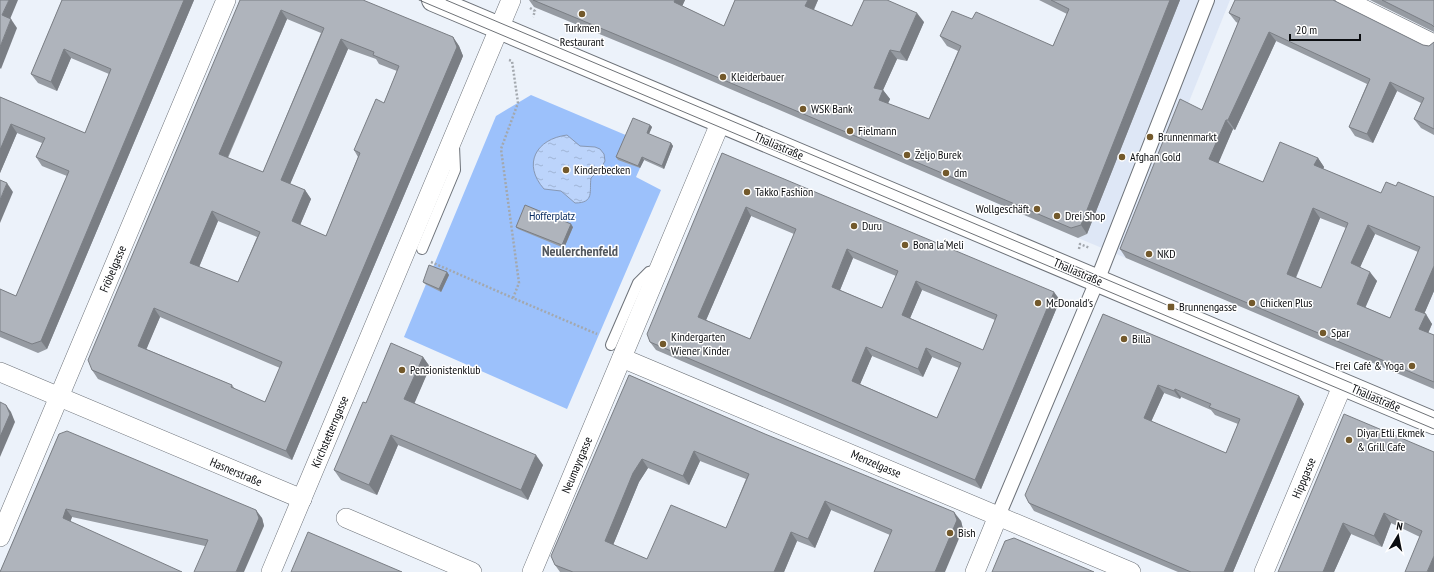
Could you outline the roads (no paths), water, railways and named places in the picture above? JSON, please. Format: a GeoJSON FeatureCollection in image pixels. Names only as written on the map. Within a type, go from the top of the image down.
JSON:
{"type":"FeatureCollection","features":[{"type":"Feature","properties":{"kind":"main road"},"geometry":{"type":"LineString","coordinates":[[433,0],[721,121]]}},
{"type":"Feature","properties":{"kind":"main road","name":"Thaliastraße"},"geometry":{"type":"LineString","coordinates":[[721,121],[1434,423]]}},
{"type":"Feature","properties":{"kind":"street","name":"Fröbelgasse"},"geometry":{"type":"LineString","coordinates":[[0,537],[226,0]]}},
{"type":"Feature","properties":{"kind":"street"},"geometry":{"type":"LineString","coordinates":[[500,28],[511,0]]}},
{"type":"Feature","properties":{"kind":"street"},"geometry":{"type":"LineString","coordinates":[[975,572],[1097,281],[1207,0]]}},
{"type":"Feature","properties":{"kind":"street"},"geometry":{"type":"LineString","coordinates":[[1345,0],[1434,44]]}},
{"type":"Feature","properties":{"kind":"street","name":"Kirchstetterngasse"},"geometry":{"type":"LineString","coordinates":[[271,572],[389,291],[414,250],[453,139],[500,28]]}},
{"type":"Feature","properties":{"kind":"street"},"geometry":{"type":"LineString","coordinates":[[617,351],[659,270],[721,121]]}},
{"type":"Feature","properties":{"kind":"street","name":"Menzelgasse"},"geometry":{"type":"LineString","coordinates":[[617,351],[1131,572]]}},
{"type":"Feature","properties":{"kind":"street","name":"Neumayrgasse"},"geometry":{"type":"LineString","coordinates":[[532,572],[617,351]]}},
{"type":"Feature","properties":{"kind":"street","name":"Hasnerstraße"},"geometry":{"type":"LineString","coordinates":[[0,372],[302,499]]}},
{"type":"Feature","properties":{"kind":"street","name":"Hippgasse"},"geometry":{"type":"LineString","coordinates":[[1264,572],[1343,384]]}},
{"type":"Feature","properties":{"kind":"street"},"geometry":{"type":"LineString","coordinates":[[346,518],[472,572]]}},
{"type":"Feature","properties":{"kind":"water","name":"Kinderbecken"},"geometry":{"type":"Polygon","coordinates":[[[567,135],[580,146],[595,147],[600,149],[604,154],[605,161],[601,168],[591,178],[590,195],[586,201],[575,203],[561,191],[544,189],[537,180],[534,171],[533,162],[540,147],[556,137],[567,135]]]}},
{"type":"Feature","properties":{"kind":"tram line"},"geometry":{"type":"LineString","coordinates":[[419,0],[1434,429]]}},
{"type":"Feature","properties":{"kind":"tram line"},"geometry":{"type":"LineString","coordinates":[[446,0],[1434,418]]}},
{"type":"Feature","properties":{"kind":"place","name":"Turkmen Restaurant"},"geometry":{"type":"Point","coordinates":[582,14]}},
{"type":"Feature","properties":{"kind":"place","name":"Kleiderbauer"},"geometry":{"type":"Point","coordinates":[723,77]}},
{"type":"Feature","properties":{"kind":"place","name":"WSK Bank"},"geometry":{"type":"Point","coordinates":[803,109]}},
{"type":"Feature","properties":{"kind":"place","name":"Fielmann"},"geometry":{"type":"Point","coordinates":[850,131]}},
{"type":"Feature","properties":{"kind":"place","name":"Brunnenmarkt"},"geometry":{"type":"Point","coordinates":[1150,137]}},
{"type":"Feature","properties":{"kind":"place","name":"Željo Burek"},"geometry":{"type":"Point","coordinates":[907,155]}},
{"type":"Feature","properties":{"kind":"place","name":"Afghan Gold"},"geometry":{"type":"Point","coordinates":[1122,157]}},
{"type":"Feature","properties":{"kind":"place","name":"Kinderbecken"},"geometry":{"type":"Point","coordinates":[566,170]}},
{"type":"Feature","properties":{"kind":"place","name":"dm"},"geometry":{"type":"Point","coordinates":[946,173]}},
{"type":"Feature","properties":{"kind":"place","name":"Takko Fashion"},"geometry":{"type":"Point","coordinates":[747,192]}},
{"type":"Feature","properties":{"kind":"place","name":"Wollgeschäft"},"geometry":{"type":"Point","coordinates":[1037,209]}},
{"type":"Feature","properties":{"kind":"place","name":"Drei Shop"},"geometry":{"type":"Point","coordinates":[1057,216]}},
{"type":"Feature","properties":{"kind":"place","name":"Duru"},"geometry":{"type":"Point","coordinates":[854,226]}},
{"type":"Feature","properties":{"kind":"place","name":"Bona la‘Meli"},"geometry":{"type":"Point","coordinates":[905,245]}},
{"type":"Feature","properties":{"kind":"place","name":"NKD"},"geometry":{"type":"Point","coordinates":[1149,254]}},
{"type":"Feature","properties":{"kind":"place","name":"McDonald's"},"geometry":{"type":"Point","coordinates":[1038,303]}},
{"type":"Feature","properties":{"kind":"place","name":"Chicken Plus"},"geometry":{"type":"Point","coordinates":[1252,303]}},
{"type":"Feature","properties":{"kind":"place","name":"Brunnengasse"},"geometry":{"type":"Point","coordinates":[1171,307]}},
{"type":"Feature","properties":{"kind":"place","name":"Spar"},"geometry":{"type":"Point","coordinates":[1323,333]}},
{"type":"Feature","properties":{"kind":"place","name":"Billa"},"geometry":{"type":"Point","coordinates":[1124,339]}},
{"type":"Feature","properties":{"kind":"place","name":"Kindergarten Wiener Kinder"},"geometry":{"type":"Point","coordinates":[663,344]}},
{"type":"Feature","properties":{"kind":"place","name":"Frei Café & Yoga"},"geometry":{"type":"Point","coordinates":[1412,366]}},
{"type":"Feature","properties":{"kind":"place","name":"Pensionistenklub"},"geometry":{"type":"Point","coordinates":[402,370]}},
{"type":"Feature","properties":{"kind":"place","name":"Diyar Etli Ekmek & Grill Cafe"},"geometry":{"type":"Point","coordinates":[1349,440]}},
{"type":"Feature","properties":{"kind":"place","name":"Bish"},"geometry":{"type":"Point","coordinates":[950,533]}},
{"type":"Feature","properties":{"kind":"district","name":"Neulerchenfeld"},"geometry":{"type":"Point","coordinates":[580,251]}},
{"type":"Feature","properties":{"kind":"park label","name":"Hofferplatz"},"geometry":{"type":"Point","coordinates":[552,216]}}]}
